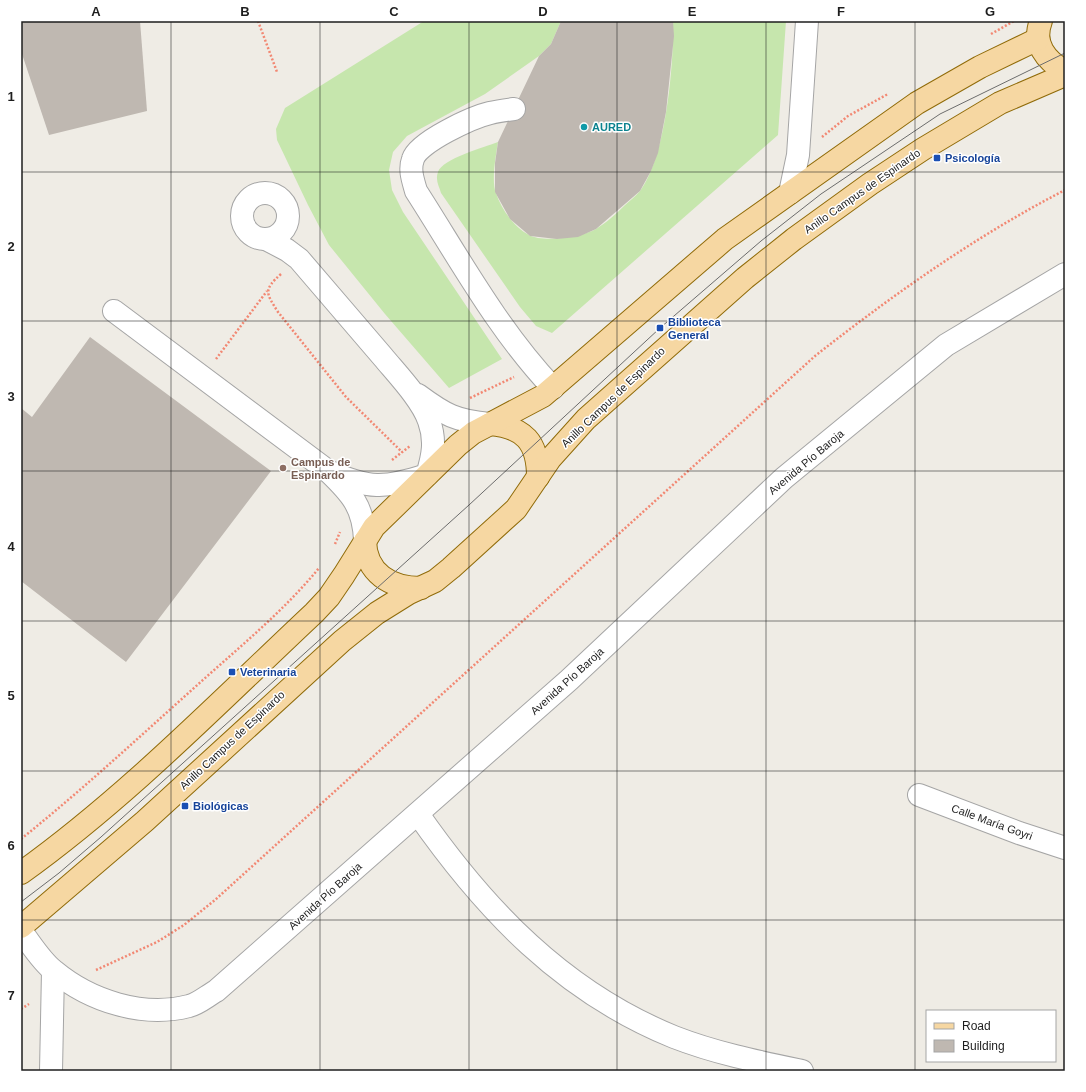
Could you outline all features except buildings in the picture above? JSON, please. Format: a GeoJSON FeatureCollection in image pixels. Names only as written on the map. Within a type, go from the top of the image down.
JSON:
{"type":"FeatureCollection","features":[{"type":"Feature","properties":{"kind":"main road"},"geometry":{"type":"LineString","coordinates":[[21,873],[50,852],[134,781],[286,639],[328,597],[374,527],[427,475],[473,433],[529,405],[553,388],[725,239],[917,103],[980,67],[1039,27],[1044,55],[1054,65],[1065,71]]}},
{"type":"Feature","properties":{"kind":"main road","name":"Anillo Campus de Espinardo"},"geometry":{"type":"LineString","coordinates":[[21,927],[145,821],[342,641],[377,613],[451,568],[516,509],[544,468],[586,419],[657,354],[794,238],[870,184],[923,149],[1000,103],[1065,75]]}},
{"type":"Feature","properties":{"kind":"main road"},"geometry":{"type":"LineString","coordinates":[[490,424],[505,425],[525,436],[533,446],[544,468]]}},
{"type":"Feature","properties":{"kind":"main road"},"geometry":{"type":"LineString","coordinates":[[365,541],[366,551],[372,564],[385,579],[415,591]]}},
{"type":"Feature","properties":{"kind":"street"},"geometry":{"type":"LineString","coordinates":[[790,193],[798,155],[807,21]]}},
{"type":"Feature","properties":{"kind":"street"},"geometry":{"type":"LineString","coordinates":[[514,109],[489,113],[433,139],[418,149],[413,158],[411,173],[416,191],[488,304],[534,368],[553,388]]}},
{"type":"Feature","properties":{"kind":"street"},"geometry":{"type":"LineString","coordinates":[[299,259],[288,234],[288,220],[285,204],[274,195],[260,193],[248,201],[242,214],[246,228],[258,238],[266,239],[287,250],[299,259],[410,390],[429,419],[434,442],[427,475],[404,482],[381,486],[354,482],[328,471]]}},
{"type":"Feature","properties":{"kind":"street"},"geometry":{"type":"LineString","coordinates":[[266,239],[280,233],[288,220]]}},
{"type":"Feature","properties":{"kind":"street","name":"Avenida Pío Baroja"},"geometry":{"type":"LineString","coordinates":[[21,931],[61,977],[94,997],[123,1006],[161,1009],[190,1006],[216,992],[569,680],[784,478],[946,345],[1065,274]]}},
{"type":"Feature","properties":{"kind":"street"},"geometry":{"type":"LineString","coordinates":[[114,311],[328,471],[347,489],[356,502],[365,528],[365,541]]}},
{"type":"Feature","properties":{"kind":"street"},"geometry":{"type":"LineString","coordinates":[[410,390],[447,415],[462,420],[490,424]]}},
{"type":"Feature","properties":{"kind":"street","name":"Calle María Goyri"},"geometry":{"type":"LineString","coordinates":[[919,795],[1019,833],[1065,848]]}},
{"type":"Feature","properties":{"kind":"street"},"geometry":{"type":"LineString","coordinates":[[418,814],[457,868],[516,934],[562,974],[592,995],[674,1037],[709,1049],[802,1071]]}},
{"type":"Feature","properties":{"kind":"street"},"geometry":{"type":"LineString","coordinates":[[52,1071],[61,977]]}},
{"type":"Feature","properties":{"kind":"path"},"geometry":{"type":"LineString","coordinates":[[258,21],[277,72]]}},
{"type":"Feature","properties":{"kind":"path"},"geometry":{"type":"LineString","coordinates":[[61,977],[157,942],[184,925],[283,840],[815,356],[851,328],[952,256],[1031,208],[1065,190]]}},
{"type":"Feature","properties":{"kind":"path"},"geometry":{"type":"LineString","coordinates":[[203,377],[267,291],[270,284],[299,259]]}},
{"type":"Feature","properties":{"kind":"path"},"geometry":{"type":"LineString","coordinates":[[267,291],[278,312],[346,397],[402,452]]}},
{"type":"Feature","properties":{"kind":"green space"},"geometry":{"type":"Polygon","coordinates":[[[424,21],[561,21],[551,44],[539,56],[485,94],[407,136],[393,152],[389,170],[392,190],[403,212],[502,359],[449,388],[385,314],[329,245],[277,140],[276,129],[285,108],[424,21]]]}},
{"type":"Feature","properties":{"kind":"green space"},"geometry":{"type":"Polygon","coordinates":[[[673,21],[786,21],[778,135],[552,333],[536,326],[520,307],[441,193],[437,180],[438,172],[441,167],[455,158],[498,142],[494,168],[494,182],[498,199],[509,217],[523,232],[543,239],[553,239],[572,237],[590,232],[600,227],[640,191],[649,176],[662,134],[667,109],[672,61],[673,21]]]}},
{"type":"Feature","properties":{"kind":"tram line"},"geometry":{"type":"LineString","coordinates":[[21,902],[59,873],[101,837],[469,505],[660,328],[761,241],[821,194],[940,114],[1065,53]]}},
{"type":"Feature","properties":{"kind":"place","name":"AURED"},"geometry":{"type":"Point","coordinates":[584,127]}},
{"type":"Feature","properties":{"kind":"place","name":"Psicología"},"geometry":{"type":"Point","coordinates":[937,158]}},
{"type":"Feature","properties":{"kind":"place","name":"Biblioteca General"},"geometry":{"type":"Point","coordinates":[660,328]}},
{"type":"Feature","properties":{"kind":"place","name":"Campus de Espinardo"},"geometry":{"type":"Point","coordinates":[283,468]}},
{"type":"Feature","properties":{"kind":"place","name":"Veterinaria"},"geometry":{"type":"Point","coordinates":[232,672]}},
{"type":"Feature","properties":{"kind":"place","name":"Biológicas"},"geometry":{"type":"Point","coordinates":[185,806]}}]}
